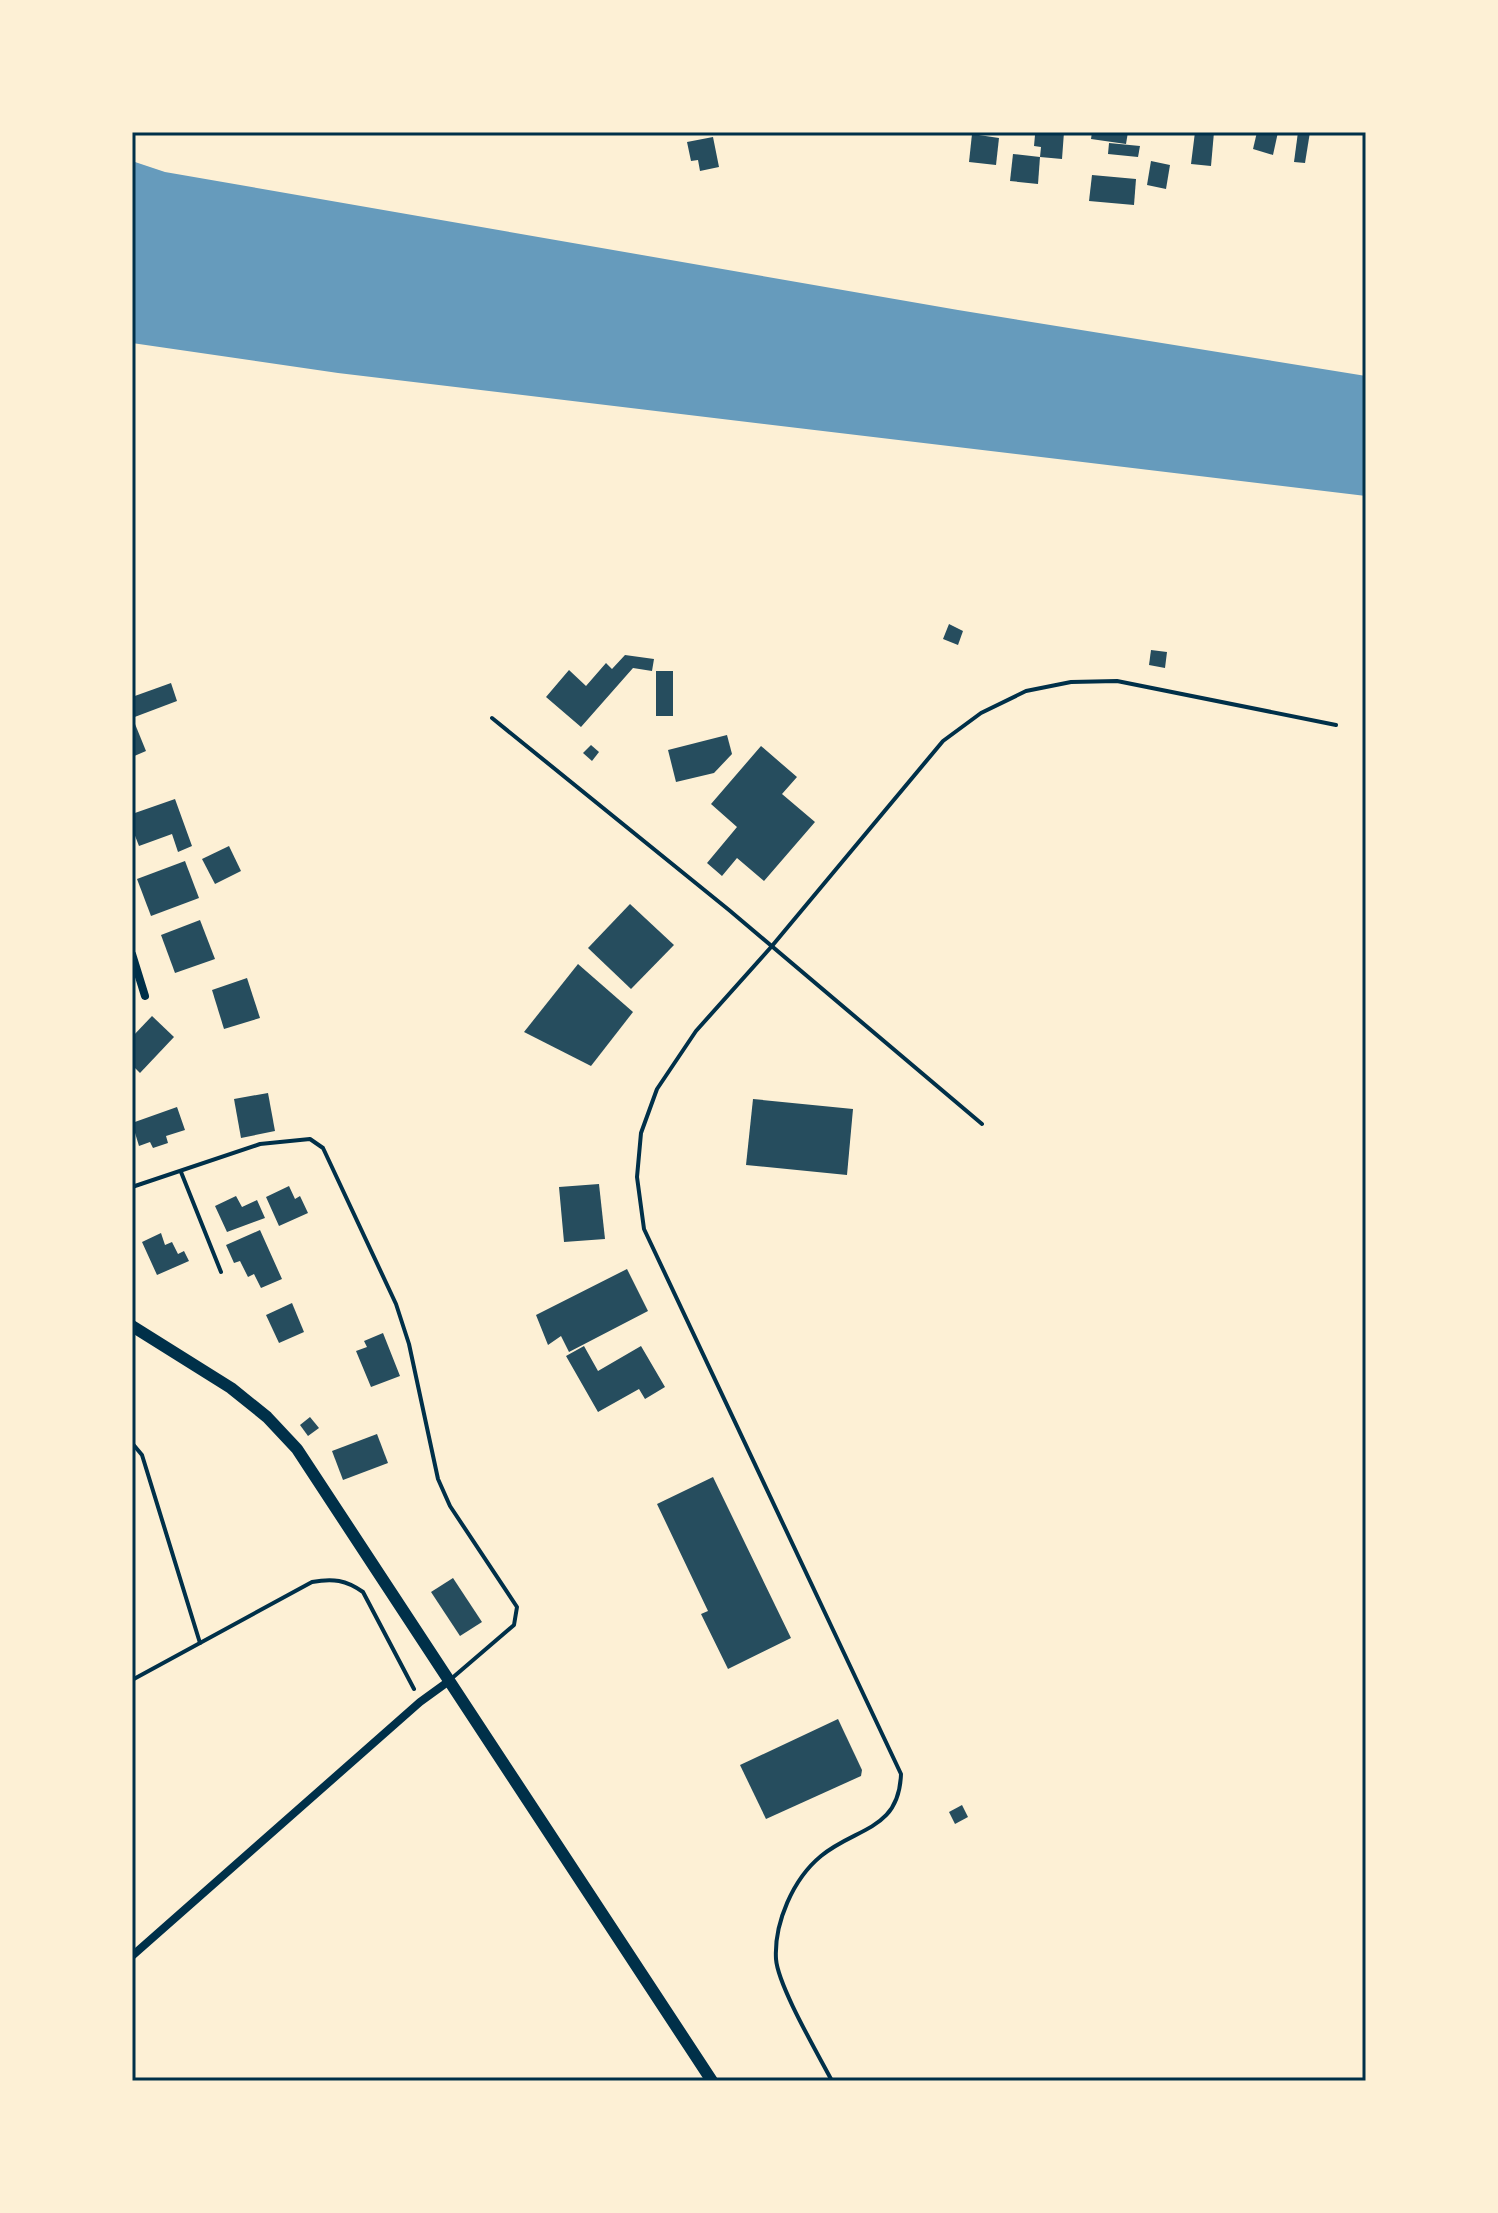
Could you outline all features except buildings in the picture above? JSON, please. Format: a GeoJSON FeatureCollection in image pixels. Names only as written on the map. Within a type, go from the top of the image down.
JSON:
{"type":"FeatureCollection","features":[{"type":"Feature","properties":{"kind":"main road"},"geometry":{"type":"LineString","coordinates":[[132,1326],[231,1388],[267,1417],[297,1449],[712,2081]]}},
{"type":"Feature","properties":{"kind":"street"},"geometry":{"type":"LineString","coordinates":[[132,954],[145,996]]}},
{"type":"Feature","properties":{"kind":"street"},"geometry":{"type":"LineString","coordinates":[[132,1956],[420,1702],[449,1681]]}},
{"type":"Feature","properties":{"kind":"lane"},"geometry":{"type":"LineString","coordinates":[[832,2081],[789,1996],[776,1961],[781,1913],[796,1887],[821,1856],[882,1821],[894,1807],[901,1774],[644,1229],[637,1177],[641,1133],[657,1089],[696,1031],[772,946],[943,741],[981,713],[1026,691],[1071,682],[1117,681],[1336,725]]}},
{"type":"Feature","properties":{"kind":"lane"},"geometry":{"type":"LineString","coordinates":[[492,718],[772,946],[982,1124]]}},
{"type":"Feature","properties":{"kind":"lane"},"geometry":{"type":"LineString","coordinates":[[132,1187],[260,1144],[310,1139],[323,1148],[396,1304],[409,1344],[438,1479],[450,1506],[517,1607],[514,1625],[449,1681]]}},
{"type":"Feature","properties":{"kind":"lane"},"geometry":{"type":"LineString","coordinates":[[181,1172],[221,1272]]}},
{"type":"Feature","properties":{"kind":"path"},"geometry":{"type":"LineString","coordinates":[[132,1443],[142,1455],[200,1643]]}},
{"type":"Feature","properties":{"kind":"path"},"geometry":{"type":"LineString","coordinates":[[132,1680],[312,1582],[339,1579],[363,1592],[420,1702]]}},
{"type":"Feature","properties":{"kind":"water"},"geometry":{"type":"Polygon","coordinates":[[[132,161],[165,172],[958,310],[1366,376],[1366,496],[338,373],[132,343],[132,161]]]}}]}
